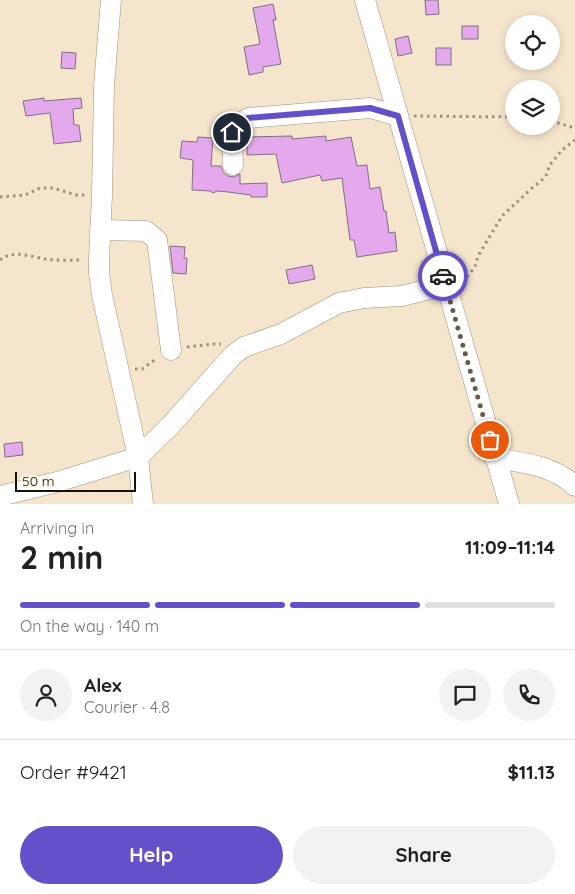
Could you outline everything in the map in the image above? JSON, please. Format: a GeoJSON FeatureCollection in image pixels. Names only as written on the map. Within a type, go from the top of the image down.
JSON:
{"type":"FeatureCollection","features":[{"type":"Feature","properties":{"kind":"street"},"geometry":{"type":"LineString","coordinates":[[111,0],[104,86],[102,196],[98,272],[138,457],[142,504]]}},
{"type":"Feature","properties":{"kind":"street"},"geometry":{"type":"LineString","coordinates":[[365,0],[509,504]]}},
{"type":"Feature","properties":{"kind":"street"},"geometry":{"type":"LineString","coordinates":[[233,165],[232,132],[248,118],[370,108],[398,116]]}},
{"type":"Feature","properties":{"kind":"street"},"geometry":{"type":"LineString","coordinates":[[100,230],[146,232],[157,240],[171,350]]}},
{"type":"Feature","properties":{"kind":"street"},"geometry":{"type":"LineString","coordinates":[[0,496],[57,482],[138,457],[170,426],[233,355],[244,346],[281,334],[339,303],[364,298],[402,296],[446,288]]}},
{"type":"Feature","properties":{"kind":"street"},"geometry":{"type":"LineString","coordinates":[[495,458],[541,467],[556,472],[575,486]]}},
{"type":"Feature","properties":{"kind":"path"},"geometry":{"type":"LineString","coordinates":[[398,116],[505,117]]}},
{"type":"Feature","properties":{"kind":"path"},"geometry":{"type":"LineString","coordinates":[[560,124],[575,128]]}},
{"type":"Feature","properties":{"kind":"path"},"geometry":{"type":"LineString","coordinates":[[446,288],[466,281],[478,256],[502,216],[532,188],[542,182],[549,166],[562,150],[575,140]]}},
{"type":"Feature","properties":{"kind":"path"},"geometry":{"type":"LineString","coordinates":[[0,197],[24,195],[40,188],[53,188],[76,195],[102,196]]}},
{"type":"Feature","properties":{"kind":"path"},"geometry":{"type":"LineString","coordinates":[[0,260],[5,256],[18,254],[47,259],[98,259]]}},
{"type":"Feature","properties":{"kind":"building"},"geometry":{"type":"Polygon","coordinates":[[[425,0],[438,0],[439,14],[426,15],[425,0]]]}},
{"type":"Feature","properties":{"kind":"building"},"geometry":{"type":"Polygon","coordinates":[[[273,4],[276,20],[273,20],[281,64],[263,67],[263,72],[249,75],[244,47],[260,44],[253,8],[273,4]]]}},
{"type":"Feature","properties":{"kind":"building"},"geometry":{"type":"Polygon","coordinates":[[[462,26],[478,26],[478,39],[462,39],[462,26]]]}},
{"type":"Feature","properties":{"kind":"building"},"geometry":{"type":"Polygon","coordinates":[[[408,36],[412,53],[398,56],[395,39],[408,36]]]}},
{"type":"Feature","properties":{"kind":"building"},"geometry":{"type":"Polygon","coordinates":[[[436,48],[451,48],[451,65],[436,65],[436,48]]]}},
{"type":"Feature","properties":{"kind":"building"},"geometry":{"type":"Polygon","coordinates":[[[62,52],[76,53],[75,69],[61,68],[62,52]]]}},
{"type":"Feature","properties":{"kind":"building"},"geometry":{"type":"Polygon","coordinates":[[[44,98],[44,101],[81,98],[82,108],[73,109],[74,125],[79,125],[81,141],[54,144],[50,113],[26,116],[23,101],[44,98]]]}},
{"type":"Feature","properties":{"kind":"building"},"geometry":{"type":"Polygon","coordinates":[[[292,136],[292,139],[326,136],[326,141],[351,137],[357,166],[367,165],[370,189],[380,187],[389,233],[395,232],[397,251],[357,257],[354,240],[350,240],[342,178],[322,181],[320,175],[282,183],[276,154],[247,155],[247,137],[292,136]]]}},
{"type":"Feature","properties":{"kind":"building"},"geometry":{"type":"Polygon","coordinates":[[[198,137],[213,138],[211,166],[221,166],[223,172],[228,176],[234,177],[240,174],[240,184],[267,183],[267,197],[192,190],[193,160],[180,158],[182,141],[197,142],[198,137]]]}},
{"type":"Feature","properties":{"kind":"building"},"geometry":{"type":"Polygon","coordinates":[[[170,246],[185,247],[184,258],[187,258],[186,274],[173,273],[170,246]]]}},
{"type":"Feature","properties":{"kind":"building"},"geometry":{"type":"Polygon","coordinates":[[[312,265],[315,279],[289,284],[286,270],[312,265]]]}},
{"type":"Feature","properties":{"kind":"building"},"geometry":{"type":"Polygon","coordinates":[[[22,442],[23,455],[5,457],[4,444],[22,442]]]}},
{"type":"Feature","properties":{"kind":"way so far"},"geometry":{"type":"LineString","coordinates":[[443,276],[490,440]]}},
{"type":"Feature","properties":{"kind":"route"},"geometry":{"type":"LineString","coordinates":[[232,132],[248,118],[370,108],[398,116],[443,276]]}}]}
